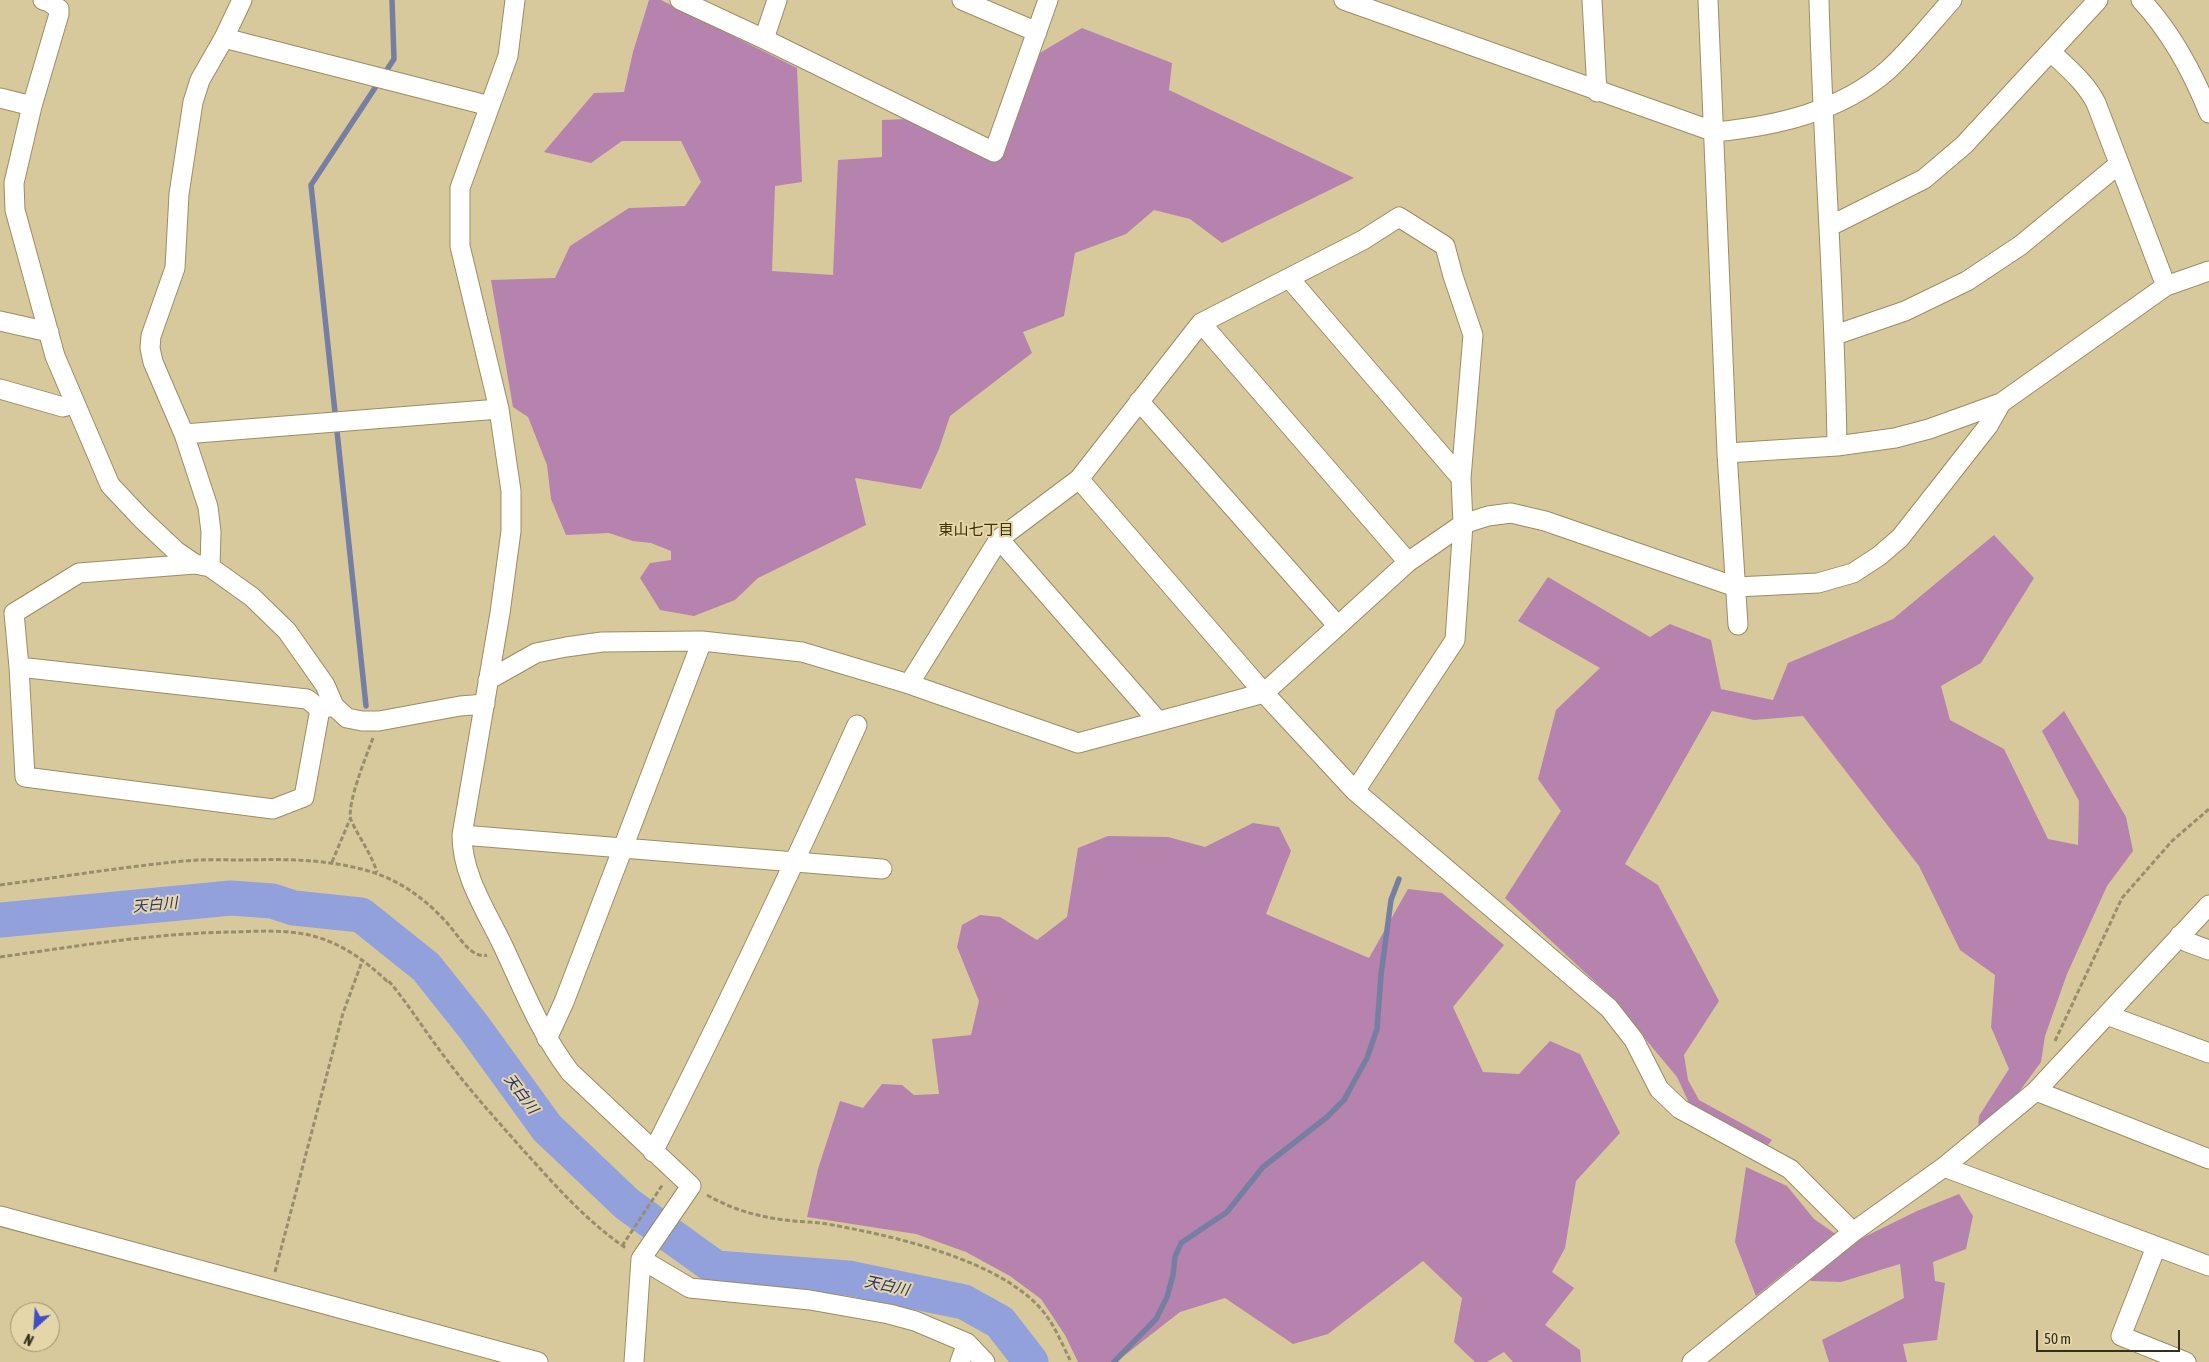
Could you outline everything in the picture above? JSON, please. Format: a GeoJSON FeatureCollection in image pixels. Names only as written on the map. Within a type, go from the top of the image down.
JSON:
{"type":"FeatureCollection","features":[{"type":"Feature","properties":{"kind":"street"},"geometry":{"type":"LineString","coordinates":[[43,0],[58,8],[59,14],[32,106],[8,208],[49,332],[55,356],[110,485],[176,551],[203,565],[252,597],[287,631],[325,685],[327,707],[304,797],[273,809],[25,777],[14,613],[79,573],[203,565]]}},
{"type":"Feature","properties":{"kind":"street"},"geometry":{"type":"LineString","coordinates":[[203,565],[211,532],[208,507],[184,434],[150,348],[151,336],[175,268],[179,194],[193,102],[200,80],[224,38],[242,0]]}},
{"type":"Feature","properties":{"kind":"street"},"geometry":{"type":"LineString","coordinates":[[515,0],[508,56],[460,188],[460,246],[499,409],[511,491],[511,531],[500,613],[462,835],[462,852],[477,896],[504,948],[529,1006],[547,1039],[570,1072],[691,1186],[641,1259],[634,1362]]}},
{"type":"Feature","properties":{"kind":"street"},"geometry":{"type":"LineString","coordinates":[[680,0],[764,38],[994,152],[1048,0]]}},
{"type":"Feature","properties":{"kind":"street"},"geometry":{"type":"LineString","coordinates":[[764,38],[777,0]]}},
{"type":"Feature","properties":{"kind":"street"},"geometry":{"type":"LineString","coordinates":[[962,0],[1037,32]]}},
{"type":"Feature","properties":{"kind":"street"},"geometry":{"type":"LineString","coordinates":[[1344,0],[1597,92],[1715,132],[1757,128],[1789,120],[1822,109],[1849,97],[1888,70],[1952,0]]}},
{"type":"Feature","properties":{"kind":"street"},"geometry":{"type":"LineString","coordinates":[[1592,0],[1597,92]]}},
{"type":"Feature","properties":{"kind":"street"},"geometry":{"type":"LineString","coordinates":[[1708,0],[1727,453],[1738,625]]}},
{"type":"Feature","properties":{"kind":"street"},"geometry":{"type":"LineString","coordinates":[[1819,0],[1822,109],[1835,335],[1838,446]]}},
{"type":"Feature","properties":{"kind":"street"},"geometry":{"type":"LineString","coordinates":[[1830,226],[1924,179],[1964,145],[2098,0]]}},
{"type":"Feature","properties":{"kind":"street"},"geometry":{"type":"LineString","coordinates":[[2141,0],[2154,13],[2180,53],[2199,87],[2209,113]]}},
{"type":"Feature","properties":{"kind":"street"},"geometry":{"type":"LineString","coordinates":[[224,38],[490,106]]}},
{"type":"Feature","properties":{"kind":"street"},"geometry":{"type":"LineString","coordinates":[[2051,52],[2091,93],[2166,286]]}},
{"type":"Feature","properties":{"kind":"street"},"geometry":{"type":"LineString","coordinates":[[0,98],[32,106]]}},
{"type":"Feature","properties":{"kind":"street"},"geometry":{"type":"LineString","coordinates":[[1835,335],[1905,311],[1967,281],[2021,245],[2119,164]]}},
{"type":"Feature","properties":{"kind":"street"},"geometry":{"type":"LineString","coordinates":[[909,684],[999,539],[1079,479],[1200,323],[1362,240],[1399,217],[1446,246],[1453,276],[1473,334],[1460,478],[1463,524],[1455,640],[1355,791]]}},
{"type":"Feature","properties":{"kind":"street"},"geometry":{"type":"LineString","coordinates":[[1727,453],[1838,446],[1895,438],[1929,429],[2001,403],[2166,286],[2209,271]]}},
{"type":"Feature","properties":{"kind":"street"},"geometry":{"type":"LineString","coordinates":[[1289,278],[1460,478]]}},
{"type":"Feature","properties":{"kind":"street"},"geometry":{"type":"LineString","coordinates":[[0,321],[49,332]]}},
{"type":"Feature","properties":{"kind":"street"},"geometry":{"type":"LineString","coordinates":[[1200,323],[1408,562]]}},
{"type":"Feature","properties":{"kind":"street"},"geometry":{"type":"LineString","coordinates":[[0,389],[63,406],[75,403]]}},
{"type":"Feature","properties":{"kind":"street"},"geometry":{"type":"LineString","coordinates":[[1139,401],[1337,625]]}},
{"type":"Feature","properties":{"kind":"street"},"geometry":{"type":"LineString","coordinates":[[488,680],[536,653],[566,647],[602,642],[702,641],[802,652],[909,684],[1078,743],[1264,693],[1408,562],[1463,524],[1488,516],[1511,512],[1545,521],[1736,587],[1818,583],[1853,573],[1879,556],[1900,538],[1988,426],[2001,403]]}},
{"type":"Feature","properties":{"kind":"street"},"geometry":{"type":"LineString","coordinates":[[184,434],[499,409]]}},
{"type":"Feature","properties":{"kind":"street"},"geometry":{"type":"LineString","coordinates":[[1079,479],[1264,693],[1355,791],[1609,1008],[1634,1040],[1659,1089],[1680,1109],[1790,1169],[1853,1232]]}},
{"type":"Feature","properties":{"kind":"street"},"geometry":{"type":"LineString","coordinates":[[999,539],[1158,721]]}},
{"type":"Feature","properties":{"kind":"street"},"geometry":{"type":"LineString","coordinates":[[547,1039],[564,1002],[702,641]]}},
{"type":"Feature","properties":{"kind":"street"},"geometry":{"type":"LineString","coordinates":[[19,668],[307,699],[347,718],[362,721],[379,721],[460,706],[485,704]]}},
{"type":"Feature","properties":{"kind":"street"},"geometry":{"type":"LineString","coordinates":[[654,1152],[712,1037],[796,860],[856,725]]}},
{"type":"Feature","properties":{"kind":"street"},"geometry":{"type":"LineString","coordinates":[[462,835],[796,860],[882,869]]}},
{"type":"Feature","properties":{"kind":"street"},"geometry":{"type":"LineString","coordinates":[[1692,1362],[1853,1232],[1944,1168],[2036,1091],[2209,905]]}},
{"type":"Feature","properties":{"kind":"street"},"geometry":{"type":"LineString","coordinates":[[2180,935],[2187,942],[2209,950]]}},
{"type":"Feature","properties":{"kind":"street"},"geometry":{"type":"LineString","coordinates":[[2107,1015],[2209,1053]]}},
{"type":"Feature","properties":{"kind":"street"},"geometry":{"type":"LineString","coordinates":[[2036,1091],[2209,1159]]}},
{"type":"Feature","properties":{"kind":"street"},"geometry":{"type":"LineString","coordinates":[[1944,1168],[2209,1266]]}},
{"type":"Feature","properties":{"kind":"street"},"geometry":{"type":"LineString","coordinates":[[0,1216],[538,1362]]}},
{"type":"Feature","properties":{"kind":"street"},"geometry":{"type":"LineString","coordinates":[[2156,1247],[2121,1336],[2186,1362]]}},
{"type":"Feature","properties":{"kind":"street"},"geometry":{"type":"LineString","coordinates":[[641,1259],[690,1288],[810,1300],[915,1321],[967,1343],[985,1362]]}},
{"type":"Feature","properties":{"kind":"street"},"geometry":{"type":"LineString","coordinates":[[960,1362],[967,1343]]}},
{"type":"Feature","properties":{"kind":"path"},"geometry":{"type":"LineString","coordinates":[[332,862],[350,818],[351,806],[362,765],[379,721]]}},
{"type":"Feature","properties":{"kind":"path"},"geometry":{"type":"LineString","coordinates":[[2054,1071],[2054,1044],[2122,898],[2172,841],[2209,809]]}},
{"type":"Feature","properties":{"kind":"path"},"geometry":{"type":"LineString","coordinates":[[350,818],[371,854],[377,872]]}},
{"type":"Feature","properties":{"kind":"path"},"geometry":{"type":"LineString","coordinates":[[0,885],[185,861],[298,859],[332,862],[377,872],[415,893],[436,911],[476,955],[484,956],[504,948]]}},
{"type":"Feature","properties":{"kind":"path"},"geometry":{"type":"LineString","coordinates":[[0,957],[190,933],[286,931],[318,938],[344,947],[363,959],[388,980],[481,1103],[538,1166],[586,1216],[641,1259]]}},
{"type":"Feature","properties":{"kind":"path"},"geometry":{"type":"LineString","coordinates":[[271,1289],[343,1013],[363,959]]}},
{"type":"Feature","properties":{"kind":"path"},"geometry":{"type":"LineString","coordinates":[[622,1246],[666,1179]]}},
{"type":"Feature","properties":{"kind":"path"},"geometry":{"type":"LineString","coordinates":[[691,1186],[723,1204],[755,1216],[818,1223],[889,1236],[969,1262],[1005,1281],[1036,1304],[1048,1318],[1071,1362]]}},
{"type":"Feature","properties":{"kind":"shaded area"},"geometry":{"type":"Polygon","coordinates":[[[649,0],[661,0],[797,68],[802,182],[775,186],[772,271],[833,275],[838,160],[882,157],[882,120],[908,119],[998,161],[1038,54],[1082,28],[1172,63],[1169,90],[1354,178],[1222,243],[1190,219],[1154,210],[1126,234],[1075,253],[1064,316],[1023,332],[1032,353],[950,416],[939,449],[921,489],[855,478],[866,525],[758,578],[735,600],[694,616],[660,610],[640,578],[650,563],[671,560],[671,551],[651,543],[633,541],[609,533],[566,535],[551,499],[547,465],[528,417],[513,407],[491,280],[555,278],[570,246],[629,208],[685,206],[701,182],[681,141],[622,141],[591,163],[544,152],[594,93],[624,92],[633,52],[649,0]]]}},
{"type":"Feature","properties":{"kind":"shaded area"},"geometry":{"type":"Polygon","coordinates":[[[1994,535],[2034,578],[1981,663],[1941,686],[1950,720],[2004,749],[2048,839],[2078,845],[2079,801],[2042,731],[2064,711],[2126,817],[2133,851],[2107,886],[2067,974],[2045,1036],[2041,1062],[2019,1092],[1978,1128],[1979,1116],[2009,1069],[1991,1027],[1995,975],[1960,950],[1919,866],[1803,716],[1754,720],[1712,711],[1625,864],[1658,885],[1719,1001],[1684,1055],[1688,1080],[1699,1100],[1772,1140],[1767,1146],[1690,1105],[1677,1077],[1606,992],[1505,898],[1561,811],[1538,779],[1556,710],[1600,668],[1518,621],[1548,577],[1650,637],[1670,624],[1711,640],[1721,689],[1773,700],[1788,663],[1893,619],[1994,535]]]}},
{"type":"Feature","properties":{"kind":"shaded area"},"geometry":{"type":"Polygon","coordinates":[[[1253,823],[1279,827],[1291,851],[1266,914],[1369,958],[1408,889],[1442,893],[1504,945],[1453,1007],[1483,1072],[1519,1074],[1550,1041],[1580,1054],[1620,1133],[1576,1181],[1565,1248],[1552,1272],[1574,1288],[1545,1325],[1580,1350],[1581,1362],[1513,1362],[1504,1352],[1487,1362],[1475,1362],[1454,1342],[1462,1298],[1423,1261],[1328,1334],[1293,1344],[1225,1298],[1180,1312],[1116,1362],[1078,1362],[1065,1335],[1041,1299],[1010,1276],[966,1252],[916,1234],[807,1217],[818,1169],[840,1101],[863,1108],[882,1084],[902,1085],[914,1095],[939,1094],[932,1039],[971,1035],[979,1001],[957,947],[962,925],[980,915],[1000,917],[1037,940],[1067,917],[1078,848],[1108,836],[1168,837],[1205,847],[1253,823]]]}},
{"type":"Feature","properties":{"kind":"shaded area"},"geometry":{"type":"Polygon","coordinates":[[[1746,1167],[1787,1186],[1814,1219],[1850,1244],[1917,1211],[1959,1194],[1973,1216],[1966,1249],[1933,1262],[1935,1281],[1945,1283],[1937,1340],[1903,1344],[1907,1362],[1829,1362],[1822,1340],[1904,1298],[1900,1264],[1841,1282],[1811,1281],[1797,1263],[1756,1296],[1735,1242],[1746,1167]]]}},
{"type":"Feature","properties":{"kind":"waterway"},"geometry":{"type":"LineString","coordinates":[[366,706],[311,185],[394,59],[392,0]]}},
{"type":"Feature","properties":{"kind":"waterway"},"geometry":{"type":"LineString","coordinates":[[1114,1362],[1156,1319],[1167,1297],[1173,1275],[1175,1257],[1181,1243],[1227,1212],[1263,1167],[1327,1117],[1344,1100],[1367,1058],[1377,1029],[1381,975],[1391,900],[1399,879]]}},
{"type":"Feature","properties":{"kind":"waterway","name":"天白川"},"geometry":{"type":"LineString","coordinates":[[0,920],[231,898],[272,901],[294,908],[361,915],[426,967],[473,1026],[547,1128],[627,1204],[716,1268],[848,1278],[964,1302],[1000,1322],[1031,1362]]}},
{"type":"Feature","properties":{"kind":"district","name":"東山七丁目"},"geometry":{"type":"Point","coordinates":[976,530]}}]}
